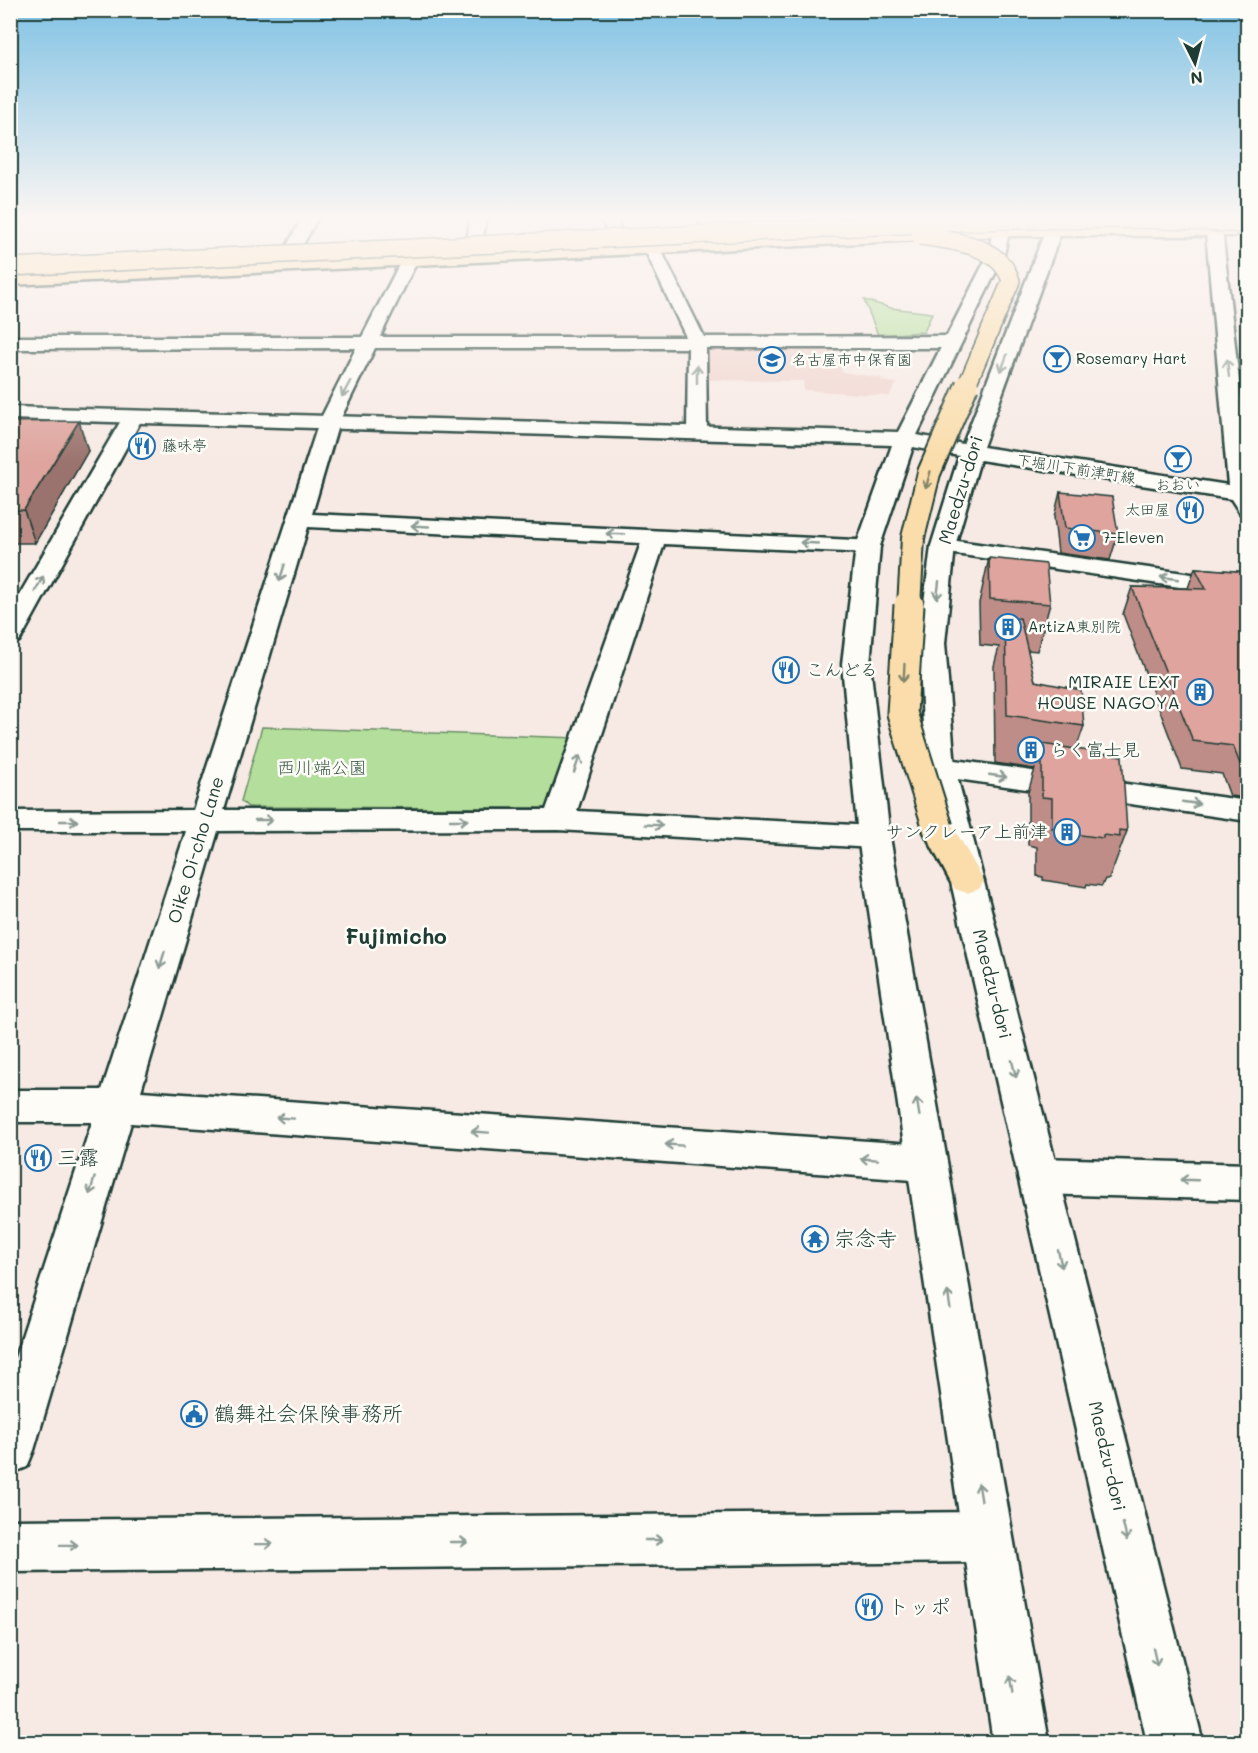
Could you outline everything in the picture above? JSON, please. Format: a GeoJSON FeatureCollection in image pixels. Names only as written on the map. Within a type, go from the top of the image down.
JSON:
{"type":"FeatureCollection","features":[{"type":"Feature","properties":{"kind":"main road"},"geometry":{"type":"LineString","coordinates":[[967,881],[938,828],[902,713],[913,538],[929,473],[1003,299]]}},
{"type":"Feature","properties":{"kind":"street","name":"Oike Oi-cho Lane"},"geometry":{"type":"LineString","coordinates":[[10,1450],[329,422],[391,299]]}},
{"type":"Feature","properties":{"kind":"street"},"geometry":{"type":"LineString","coordinates":[[677,299],[697,341],[697,433]]}},
{"type":"Feature","properties":{"kind":"street"},"geometry":{"type":"LineString","coordinates":[[974,299],[905,439],[868,546],[856,664],[874,837],[1021,1743]]}},
{"type":"Feature","properties":{"kind":"street","name":"Maedzu-dori"},"geometry":{"type":"LineString","coordinates":[[1028,299],[971,452],[943,546],[932,643],[940,768],[1175,1743]]}},
{"type":"Feature","properties":{"kind":"street"},"geometry":{"type":"LineString","coordinates":[[1219,299],[1245,499]]}},
{"type":"Feature","properties":{"kind":"street"},"geometry":{"type":"LineString","coordinates":[[10,343],[953,342]]}},
{"type":"Feature","properties":{"kind":"street","name":"下堀川下前津町線"},"geometry":{"type":"LineString","coordinates":[[10,413],[905,439],[1245,499]]}},
{"type":"Feature","properties":{"kind":"street"},"geometry":{"type":"LineString","coordinates":[[10,635],[133,417]]}},
{"type":"Feature","properties":{"kind":"street"},"geometry":{"type":"LineString","coordinates":[[298,520],[868,546]]}},
{"type":"Feature","properties":{"kind":"street"},"geometry":{"type":"LineString","coordinates":[[558,820],[656,536]]}},
{"type":"Feature","properties":{"kind":"street"},"geometry":{"type":"LineString","coordinates":[[943,546],[1248,590]]}},
{"type":"Feature","properties":{"kind":"street"},"geometry":{"type":"LineString","coordinates":[[940,768],[1248,811]]}},
{"type":"Feature","properties":{"kind":"street"},"geometry":{"type":"LineString","coordinates":[[10,821],[558,820],[874,837]]}},
{"type":"Feature","properties":{"kind":"street"},"geometry":{"type":"LineString","coordinates":[[10,1106],[117,1106],[927,1163]]}},
{"type":"Feature","properties":{"kind":"street"},"geometry":{"type":"LineString","coordinates":[[1040,1176],[1248,1182]]}},
{"type":"Feature","properties":{"kind":"street"},"geometry":{"type":"LineString","coordinates":[[10,1546],[987,1538]]}},
{"type":"Feature","properties":{"kind":"shaded area","name":"名古屋市中保育園"},"geometry":{"type":"Polygon","coordinates":[[[713,346],[834,346],[842,372],[882,378],[881,381],[897,383],[889,396],[804,390],[803,381],[705,380],[706,349],[713,346]]]}},
{"type":"Feature","properties":{"kind":"green space"},"geometry":{"type":"Polygon","coordinates":[[[864,300],[891,308],[932,313],[924,332],[878,335],[864,300]]]}},
{"type":"Feature","properties":{"kind":"green space","name":"西川端公園"},"geometry":{"type":"Polygon","coordinates":[[[262,727],[577,738],[556,803],[545,808],[248,807],[241,801],[262,727]]]}},
{"type":"Feature","properties":{"kind":"building"},"geometry":{"type":"Polygon","coordinates":[[[79,421],[24,510],[10,510],[10,422],[79,421]]]}},
{"type":"Feature","properties":{"kind":"building"},"geometry":{"type":"Polygon","coordinates":[[[1060,492],[1112,497],[1118,534],[1065,528],[1060,492]]]}},
{"type":"Feature","properties":{"kind":"building"},"geometry":{"type":"Polygon","coordinates":[[[989,558],[1046,564],[1050,604],[990,599],[989,558]]]}},
{"type":"Feature","properties":{"kind":"building","name":"MIRAIE LEXT HOUSE NAGOYA"},"geometry":{"type":"Polygon","coordinates":[[[1195,568],[1248,572],[1248,769],[1242,769],[1233,746],[1193,741],[1132,587],[1206,589],[1195,568]]]}},
{"type":"Feature","properties":{"kind":"building"},"geometry":{"type":"Polygon","coordinates":[[[1020,618],[1035,681],[1081,690],[1084,726],[1007,715],[1005,620],[1020,618]]]}},
{"type":"Feature","properties":{"kind":"building"},"geometry":{"type":"Polygon","coordinates":[[[1042,744],[1122,756],[1127,831],[1119,830],[1120,837],[1103,835],[1103,838],[1059,832],[1059,828],[1052,828],[1052,798],[1042,797],[1042,744]]]}},
{"type":"Feature","properties":{"kind":"place","name":"Rosemary Hart"},"geometry":{"type":"Point","coordinates":[1057,359]}},
{"type":"Feature","properties":{"kind":"place","name":"名古屋市中保育園"},"geometry":{"type":"Point","coordinates":[772,360]}},
{"type":"Feature","properties":{"kind":"place","name":"藤味亭"},"geometry":{"type":"Point","coordinates":[142,446]}},
{"type":"Feature","properties":{"kind":"place","name":"おおい"},"geometry":{"type":"Point","coordinates":[1178,459]}},
{"type":"Feature","properties":{"kind":"place","name":"太田屋"},"geometry":{"type":"Point","coordinates":[1190,510]}},
{"type":"Feature","properties":{"kind":"place","name":"7-Eleven"},"geometry":{"type":"Point","coordinates":[1082,538]}},
{"type":"Feature","properties":{"kind":"place","name":"ArtizA東別院"},"geometry":{"type":"Point","coordinates":[1008,627]}},
{"type":"Feature","properties":{"kind":"place","name":"こんどる"},"geometry":{"type":"Point","coordinates":[786,670]}},
{"type":"Feature","properties":{"kind":"place","name":"MIRAIE LEXT HOUSE NAGOYA"},"geometry":{"type":"Point","coordinates":[1200,692]}},
{"type":"Feature","properties":{"kind":"place","name":"らく富士見"},"geometry":{"type":"Point","coordinates":[1031,750]}},
{"type":"Feature","properties":{"kind":"place","name":"サンクレーア上前津"},"geometry":{"type":"Point","coordinates":[1067,832]}},
{"type":"Feature","properties":{"kind":"place","name":"三露"},"geometry":{"type":"Point","coordinates":[38,1158]}},
{"type":"Feature","properties":{"kind":"place","name":"宗念寺"},"geometry":{"type":"Point","coordinates":[815,1239]}},
{"type":"Feature","properties":{"kind":"place","name":"鶴舞社会保険事務所"},"geometry":{"type":"Point","coordinates":[194,1414]}},
{"type":"Feature","properties":{"kind":"place","name":"トッポ"},"geometry":{"type":"Point","coordinates":[869,1607]}},
{"type":"Feature","properties":{"kind":"district","name":"Fujimicho"},"geometry":{"type":"Point","coordinates":[396,937]}}]}
